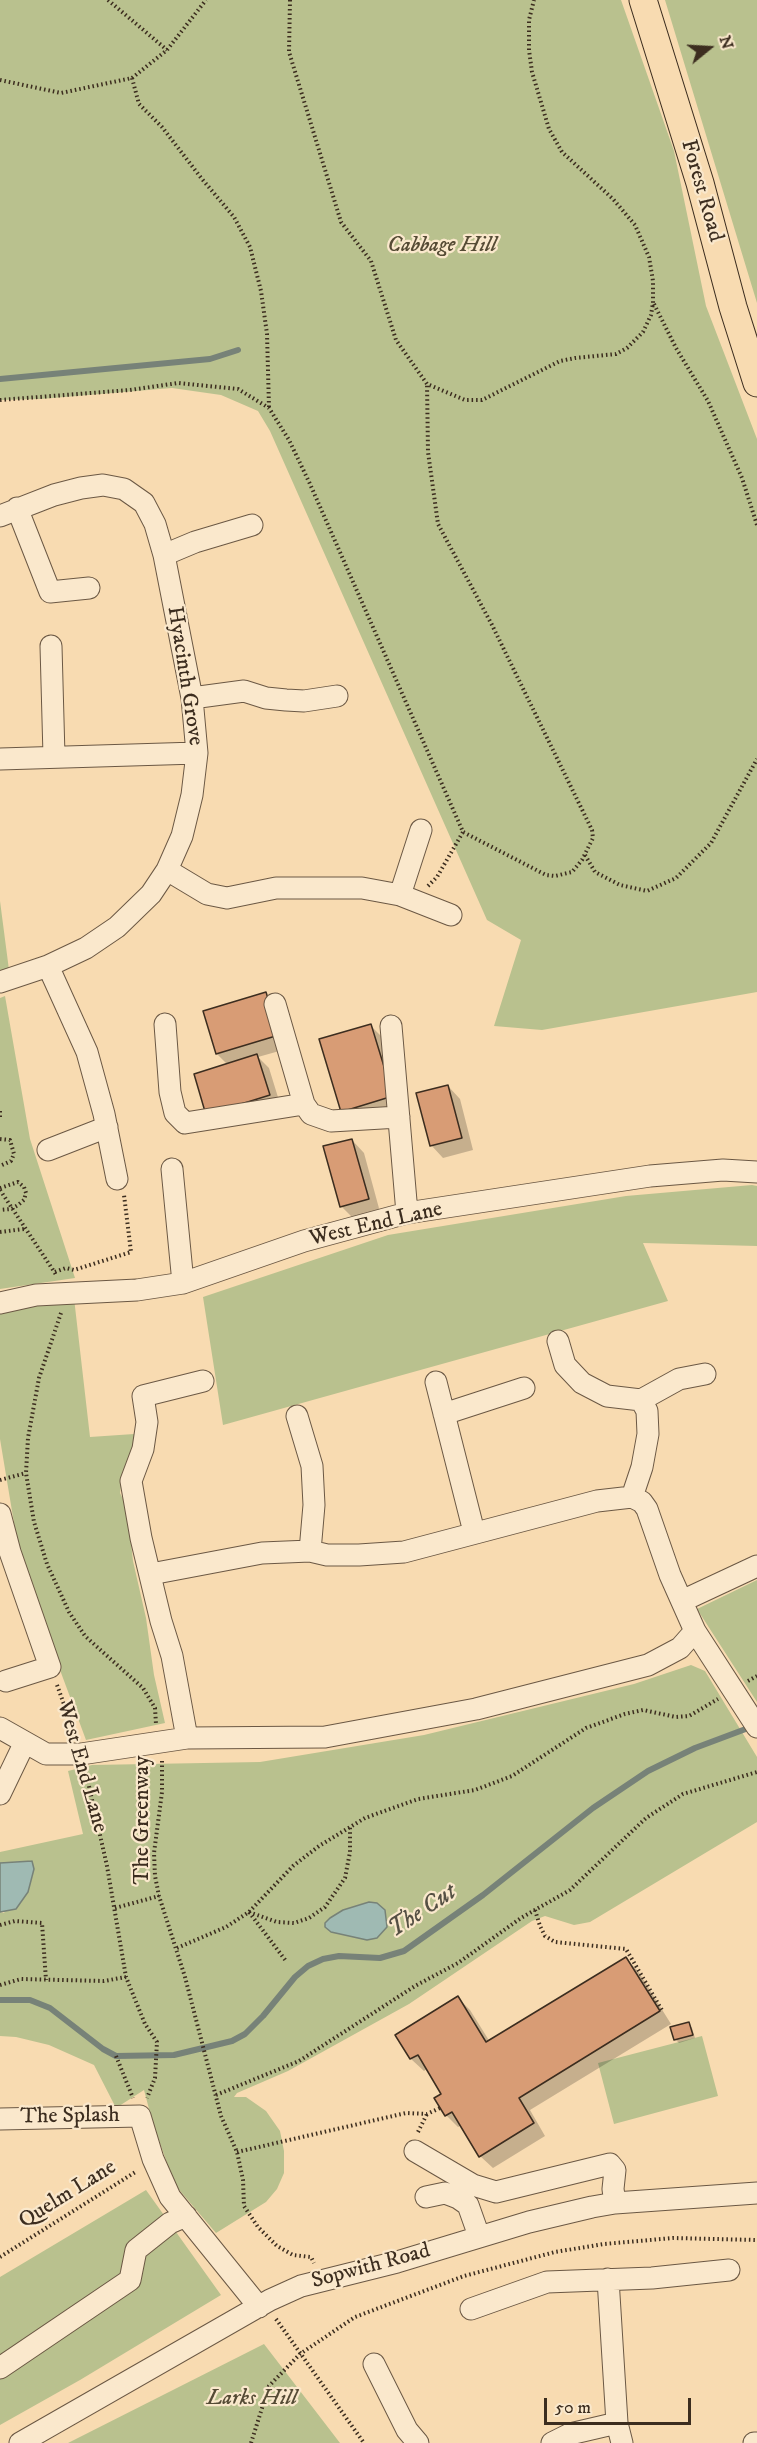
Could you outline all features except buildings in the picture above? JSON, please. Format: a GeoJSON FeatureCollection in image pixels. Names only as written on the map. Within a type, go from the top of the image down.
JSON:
{"type":"FeatureCollection","features":[{"type":"Feature","properties":{"kind":"main road","name":"Forest Road"},"geometry":{"type":"LineString","coordinates":[[643,0],[700,183],[733,307],[757,383]]}},
{"type":"Feature","properties":{"kind":"street","name":"Hyacinth Grove"},"geometry":{"type":"LineString","coordinates":[[1,981],[48,966],[86,948],[117,927],[151,894],[166,870],[182,836],[194,784],[197,753],[192,698],[164,555],[155,524],[144,503],[124,489],[103,485],[81,488],[9,512]]}},
{"type":"Feature","properties":{"kind":"street"},"geometry":{"type":"LineString","coordinates":[[9,512],[50,592],[89,588]]}},
{"type":"Feature","properties":{"kind":"street"},"geometry":{"type":"LineString","coordinates":[[164,555],[195,542],[252,525]]}},
{"type":"Feature","properties":{"kind":"street"},"geometry":{"type":"LineString","coordinates":[[51,646],[54,756]]}},
{"type":"Feature","properties":{"kind":"street"},"geometry":{"type":"LineString","coordinates":[[192,698],[244,692],[266,698],[304,701],[337,696]]}},
{"type":"Feature","properties":{"kind":"street"},"geometry":{"type":"LineString","coordinates":[[0,759],[197,753]]}},
{"type":"Feature","properties":{"kind":"street"},"geometry":{"type":"LineString","coordinates":[[407,897],[421,830]]}},
{"type":"Feature","properties":{"kind":"street"},"geometry":{"type":"LineString","coordinates":[[166,870],[207,894],[227,898],[276,888],[362,888],[407,897],[451,915]]}},
{"type":"Feature","properties":{"kind":"street"},"geometry":{"type":"LineString","coordinates":[[48,966],[87,1052],[107,1127],[117,1179]]}},
{"type":"Feature","properties":{"kind":"street"},"geometry":{"type":"LineString","coordinates":[[275,1004],[304,1104],[311,1113],[325,1120],[399,1117]]}},
{"type":"Feature","properties":{"kind":"street"},"geometry":{"type":"LineString","coordinates":[[165,1023],[170,1092],[175,1113],[185,1123],[304,1104]]}},
{"type":"Feature","properties":{"kind":"street"},"geometry":{"type":"LineString","coordinates":[[391,1026],[407,1213]]}},
{"type":"Feature","properties":{"kind":"street"},"geometry":{"type":"LineString","coordinates":[[48,1150],[107,1127]]}},
{"type":"Feature","properties":{"kind":"street"},"geometry":{"type":"LineString","coordinates":[[172,1169],[183,1283]]}},
{"type":"Feature","properties":{"kind":"street","name":"West End Lane"},"geometry":{"type":"LineString","coordinates":[[0,1303],[36,1295],[137,1290],[183,1283],[304,1241],[407,1213],[650,1176],[723,1170],[757,1172]]}},
{"type":"Feature","properties":{"kind":"street"},"geometry":{"type":"LineString","coordinates":[[558,1341],[565,1365],[582,1383],[607,1396],[641,1400],[679,1379],[705,1374]]}},
{"type":"Feature","properties":{"kind":"street"},"geometry":{"type":"LineString","coordinates":[[187,1738],[172,1656],[141,1538],[131,1480],[143,1449],[147,1422],[143,1396],[203,1382]]}},
{"type":"Feature","properties":{"kind":"street"},"geometry":{"type":"LineString","coordinates":[[436,1382],[474,1532]]}},
{"type":"Feature","properties":{"kind":"street"},"geometry":{"type":"LineString","coordinates":[[444,1414],[524,1388]]}},
{"type":"Feature","properties":{"kind":"street"},"geometry":{"type":"LineString","coordinates":[[632,1497],[642,1467],[648,1434],[647,1411],[641,1400]]}},
{"type":"Feature","properties":{"kind":"street"},"geometry":{"type":"LineString","coordinates":[[297,1416],[312,1466],[314,1505],[310,1551]]}},
{"type":"Feature","properties":{"kind":"street"},"geometry":{"type":"LineString","coordinates":[[151,1574],[262,1553],[310,1551],[327,1555],[359,1556],[404,1552],[597,1501],[632,1497],[642,1502],[647,1509],[695,1631],[757,1727]]}},
{"type":"Feature","properties":{"kind":"street"},"geometry":{"type":"LineString","coordinates":[[0,1514],[10,1552],[50,1667],[6,1681]]}},
{"type":"Feature","properties":{"kind":"street"},"geometry":{"type":"LineString","coordinates":[[682,1601],[757,1566]]}},
{"type":"Feature","properties":{"kind":"street"},"geometry":{"type":"LineString","coordinates":[[0,1728],[46,1754],[81,1754],[158,1740],[187,1738],[325,1737],[477,1709],[648,1665],[680,1648],[695,1631]]}},
{"type":"Feature","properties":{"kind":"street"},"geometry":{"type":"LineString","coordinates":[[0,1794],[25,1742]]}},
{"type":"Feature","properties":{"kind":"street"},"geometry":{"type":"LineString","coordinates":[[140,2116],[153,2159],[170,2197],[267,2312]]}},
{"type":"Feature","properties":{"kind":"street","name":"The Splash"},"geometry":{"type":"LineString","coordinates":[[0,2119],[140,2116]]}},
{"type":"Feature","properties":{"kind":"street"},"geometry":{"type":"LineString","coordinates":[[415,2151],[473,2185],[496,2192],[610,2164],[615,2170],[613,2189],[615,2203]]}},
{"type":"Feature","properties":{"kind":"street"},"geometry":{"type":"LineString","coordinates":[[471,2214],[492,2200],[496,2192]]}},
{"type":"Feature","properties":{"kind":"street"},"geometry":{"type":"LineString","coordinates":[[426,2197],[445,2193],[468,2205],[478,2236]]}},
{"type":"Feature","properties":{"kind":"street","name":"Sopwith Road"},"geometry":{"type":"LineString","coordinates":[[20,2443],[267,2312],[301,2286],[397,2262],[529,2222],[615,2203],[757,2193]]}},
{"type":"Feature","properties":{"kind":"street"},"geometry":{"type":"LineString","coordinates":[[0,2368],[130,2280],[136,2250],[170,2223],[186,2216]]}},
{"type":"Feature","properties":{"kind":"street"},"geometry":{"type":"LineString","coordinates":[[471,2309],[547,2282],[652,2278],[729,2271]]}},
{"type":"Feature","properties":{"kind":"street"},"geometry":{"type":"LineString","coordinates":[[552,2443],[570,2434],[619,2433],[608,2279]]}},
{"type":"Feature","properties":{"kind":"street"},"geometry":{"type":"LineString","coordinates":[[374,2364],[408,2430],[418,2443]]}},
{"type":"Feature","properties":{"kind":"path"},"geometry":{"type":"LineString","coordinates":[[108,0],[167,50]]}},
{"type":"Feature","properties":{"kind":"path"},"geometry":{"type":"LineString","coordinates":[[0,80],[61,93],[132,78],[167,50],[206,0]]}},
{"type":"Feature","properties":{"kind":"path"},"geometry":{"type":"LineString","coordinates":[[290,0],[289,52],[341,222],[372,261],[396,340],[427,384],[465,400],[482,400],[560,361],[616,354],[627,348],[643,332],[651,315],[653,281],[649,257],[635,225],[613,199],[562,152],[549,129],[532,72],[529,50],[529,20],[534,0]]}},
{"type":"Feature","properties":{"kind":"path"},"geometry":{"type":"LineString","coordinates":[[132,78],[139,104],[162,127],[234,217],[250,247],[261,291],[267,334],[269,408]]}},
{"type":"Feature","properties":{"kind":"path"},"geometry":{"type":"LineString","coordinates":[[653,303],[676,348],[708,401],[742,478],[757,525]]}},
{"type":"Feature","properties":{"kind":"path"},"geometry":{"type":"LineString","coordinates":[[0,400],[130,390],[178,383],[238,389],[269,408],[289,440],[310,484],[463,832],[546,875],[572,873],[585,855],[593,838],[592,830],[492,625],[438,524],[428,452],[427,384]]}},
{"type":"Feature","properties":{"kind":"path"},"geometry":{"type":"LineString","coordinates":[[585,855],[595,872],[620,885],[647,891],[676,878],[711,843],[757,759]]}},
{"type":"Feature","properties":{"kind":"path"},"geometry":{"type":"LineString","coordinates":[[407,897],[437,877],[458,836],[463,832]]}},
{"type":"Feature","properties":{"kind":"path"},"geometry":{"type":"LineString","coordinates":[[0,1112],[0,1118]]}},
{"type":"Feature","properties":{"kind":"path"},"geometry":{"type":"LineString","coordinates":[[0,1139],[10,1140],[14,1154],[11,1161],[0,1166]]}},
{"type":"Feature","properties":{"kind":"path"},"geometry":{"type":"LineString","coordinates":[[55,1272],[66,1268],[74,1270],[131,1252],[123,1185],[118,1186],[117,1179]]}},
{"type":"Feature","properties":{"kind":"path"},"geometry":{"type":"LineString","coordinates":[[0,1210],[11,1209],[24,1200],[24,1187],[15,1181],[0,1189],[11,1209],[24,1229],[55,1272],[58,1280]]}},
{"type":"Feature","properties":{"kind":"path"},"geometry":{"type":"LineString","coordinates":[[0,1232],[24,1229]]}},
{"type":"Feature","properties":{"kind":"path","name":"The Greenway"},"geometry":{"type":"LineString","coordinates":[[62,1308],[57,1330],[39,1378],[28,1438],[26,1473],[34,1522],[60,1597],[85,1636],[143,1688],[155,1708],[162,1761],[162,1786],[154,1853],[155,1876],[199,2027],[221,2116],[237,2152],[243,2180],[244,2206],[254,2222],[277,2246],[293,2255],[311,2258],[315,2263]]}},
{"type":"Feature","properties":{"kind":"path"},"geometry":{"type":"LineString","coordinates":[[0,1480],[26,1473]]}},
{"type":"Feature","properties":{"kind":"path","name":"West End Lane"},"geometry":{"type":"LineString","coordinates":[[50,1667],[81,1754],[94,1801],[126,1977],[145,2024],[157,2042],[155,2078],[140,2116]]}},
{"type":"Feature","properties":{"kind":"path"},"geometry":{"type":"LineString","coordinates":[[177,1948],[226,1927],[249,1911],[293,1866],[318,1846],[365,1818],[418,1799],[475,1790],[512,1776],[586,1728],[615,1717],[643,1710],[676,1717],[689,1716],[736,1695]]}},
{"type":"Feature","properties":{"kind":"path"},"geometry":{"type":"LineString","coordinates":[[216,2095],[299,2061],[416,1986],[458,1963],[536,1910],[570,1890],[646,1818],[683,1794],[757,1772]]}},
{"type":"Feature","properties":{"kind":"path"},"geometry":{"type":"LineString","coordinates":[[249,1911],[277,1922],[294,1923],[309,1918],[325,1906],[345,1878],[350,1852],[350,1827]]}},
{"type":"Feature","properties":{"kind":"path"},"geometry":{"type":"LineString","coordinates":[[115,1908],[159,1896]]}},
{"type":"Feature","properties":{"kind":"path"},"geometry":{"type":"LineString","coordinates":[[536,1910],[545,1936],[555,1942],[626,1949],[663,2012]]}},
{"type":"Feature","properties":{"kind":"path"},"geometry":{"type":"LineString","coordinates":[[249,1911],[286,1961]]}},
{"type":"Feature","properties":{"kind":"path"},"geometry":{"type":"LineString","coordinates":[[0,1925],[15,1921],[42,1923],[46,1980]]}},
{"type":"Feature","properties":{"kind":"path"},"geometry":{"type":"LineString","coordinates":[[0,1985],[21,1979],[104,1981],[126,1977]]}},
{"type":"Feature","properties":{"kind":"path"},"geometry":{"type":"LineString","coordinates":[[116,2056],[140,2116]]}},
{"type":"Feature","properties":{"kind":"path"},"geometry":{"type":"LineString","coordinates":[[237,2152],[406,2113],[427,2114],[440,2108]]}},
{"type":"Feature","properties":{"kind":"path","name":"Quelm Lane"},"geometry":{"type":"LineString","coordinates":[[0,2257],[153,2159]]}},
{"type":"Feature","properties":{"kind":"path"},"geometry":{"type":"LineString","coordinates":[[267,2312],[287,2335],[364,2443]]}},
{"type":"Feature","properties":{"kind":"path"},"geometry":{"type":"LineString","coordinates":[[251,2443],[269,2386],[300,2354]]}},
{"type":"Feature","properties":{"kind":"green space","name":"Cabbage Hill"},"geometry":{"type":"Polygon","coordinates":[[[0,0],[621,0],[674,151],[706,306],[757,439],[757,992],[542,1030],[494,1026],[521,940],[487,920],[270,431],[258,411],[221,395],[172,388],[41,399],[0,400],[0,0]]]}},
{"type":"Feature","properties":{"kind":"green space"},"geometry":{"type":"Polygon","coordinates":[[[665,0],[757,0],[757,303],[665,0]]]}},
{"type":"Feature","properties":{"kind":"green space"},"geometry":{"type":"Polygon","coordinates":[[[0,901],[9,970],[0,973],[0,901]]]}},
{"type":"Feature","properties":{"kind":"green space"},"geometry":{"type":"Polygon","coordinates":[[[5,996],[30,1139],[75,1278],[0,1289],[0,998],[5,996]]]}},
{"type":"Feature","properties":{"kind":"green space"},"geometry":{"type":"Polygon","coordinates":[[[757,1186],[757,1246],[643,1243],[668,1301],[223,1425],[203,1297],[388,1235],[626,1196],[757,1186]]]}},
{"type":"Feature","properties":{"kind":"green space"},"geometry":{"type":"Polygon","coordinates":[[[74,1298],[90,1437],[134,1434],[137,1446],[123,1471],[120,1493],[127,1507],[133,1561],[165,1723],[86,1740],[21,1565],[0,1439],[0,1310],[74,1298]]]}},
{"type":"Feature","properties":{"kind":"green space"},"geometry":{"type":"Polygon","coordinates":[[[757,1580],[757,1702],[697,1609],[757,1580]]]}},
{"type":"Feature","properties":{"kind":"green space"},"geometry":{"type":"Polygon","coordinates":[[[691,1665],[705,1671],[757,1757],[757,1822],[590,1922],[574,1925],[545,1916],[532,1921],[409,2004],[288,2071],[237,2093],[234,2097],[246,2097],[266,2111],[280,2131],[284,2151],[284,2173],[277,2189],[266,2202],[216,2233],[175,2185],[153,2124],[144,2090],[116,2108],[94,2065],[49,2045],[16,2037],[0,2036],[0,1912],[4,1913],[32,1861],[0,1863],[0,1852],[83,1834],[68,1771],[92,1765],[260,1762],[424,1735],[634,1684],[691,1665]]]}},
{"type":"Feature","properties":{"kind":"green space"},"geometry":{"type":"Polygon","coordinates":[[[702,2036],[718,2096],[614,2124],[598,2063],[702,2036]]]}},
{"type":"Feature","properties":{"kind":"green space"},"geometry":{"type":"Polygon","coordinates":[[[146,2190],[221,2295],[0,2425],[0,2277],[146,2190]]]}},
{"type":"Feature","properties":{"kind":"green space","name":"Larks Hill"},"geometry":{"type":"Polygon","coordinates":[[[264,2344],[340,2443],[68,2443],[264,2344]]]}},
{"type":"Feature","properties":{"kind":"water"},"geometry":{"type":"Polygon","coordinates":[[[32,1861],[34,1869],[28,1892],[16,1909],[0,1912],[0,1863],[32,1861]]]}},
{"type":"Feature","properties":{"kind":"water"},"geometry":{"type":"Polygon","coordinates":[[[369,1902],[377,1903],[385,1910],[387,1927],[377,1938],[367,1940],[331,1932],[325,1927],[325,1923],[330,1918],[343,1910],[369,1902]]]}},
{"type":"Feature","properties":{"kind":"waterway"},"geometry":{"type":"LineString","coordinates":[[0,379],[210,359],[238,350]]}},
{"type":"Feature","properties":{"kind":"waterway","name":"The Cut"},"geometry":{"type":"LineString","coordinates":[[0,2000],[30,2000],[50,2008],[103,2049],[116,2056],[174,2055],[232,2041],[245,2034],[295,1977],[308,1966],[323,1959],[339,1956],[380,1958],[404,1951],[483,1895],[593,1808],[648,1771],[695,1748],[751,1727]]}}]}
